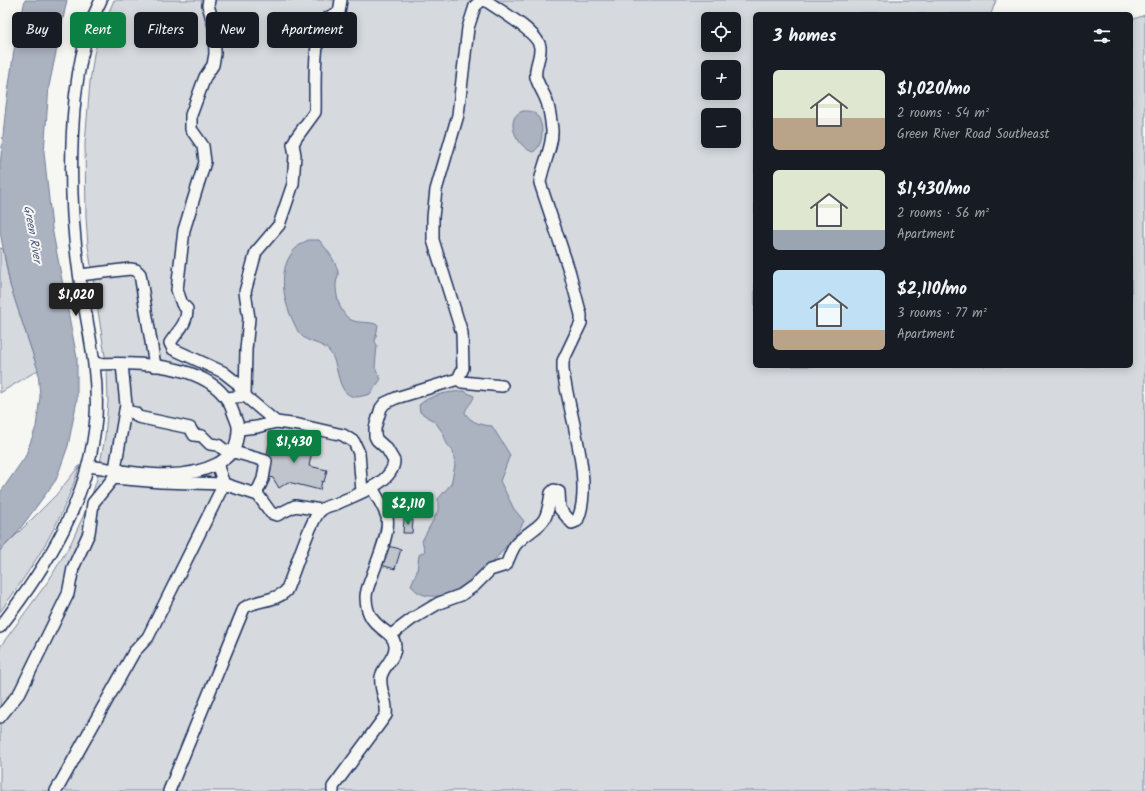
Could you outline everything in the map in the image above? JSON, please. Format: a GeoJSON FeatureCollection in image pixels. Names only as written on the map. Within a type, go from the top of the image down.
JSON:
{"type":"FeatureCollection","features":[{"type":"Feature","properties":{"kind":"street"},"geometry":{"type":"LineString","coordinates":[[0,627],[39,574],[60,538],[79,497],[88,466],[96,419],[95,364],[80,275],[74,218],[75,108],[82,51],[101,0]]}},
{"type":"Feature","properties":{"kind":"street"},"geometry":{"type":"LineString","coordinates":[[209,0],[208,5],[214,26],[215,54],[213,65],[205,77],[191,115],[191,129],[202,146],[205,162],[184,230],[178,290],[182,304],[188,309],[187,320],[170,343],[173,349],[223,372],[238,383],[245,396],[276,422]]}},
{"type":"Feature","properties":{"kind":"street"},"geometry":{"type":"LineString","coordinates":[[245,396],[246,350],[249,318],[245,292],[256,252],[279,225],[293,184],[295,155],[293,144],[316,112],[314,70],[322,28],[328,18],[339,13],[341,0]]}},
{"type":"Feature","properties":{"kind":"street"},"geometry":{"type":"LineString","coordinates":[[88,466],[161,482],[224,484],[258,495],[271,513],[277,515],[295,506],[321,510],[367,490],[388,477],[394,466],[394,461],[389,452],[375,436],[375,428],[381,408],[385,403],[458,379],[463,368],[462,333],[433,240],[433,217],[436,190],[458,115],[468,28],[476,6],[482,0]]}},
{"type":"Feature","properties":{"kind":"street"},"geometry":{"type":"LineString","coordinates":[[391,635],[412,619],[439,603],[461,595],[476,585],[490,570],[506,565],[516,543],[541,525],[547,515],[551,493],[554,490],[559,492],[560,509],[572,523],[578,521],[583,505],[582,466],[563,370],[563,361],[581,323],[581,315],[569,270],[540,183],[541,170],[550,146],[552,130],[546,98],[538,86],[536,74],[539,63],[540,44],[533,34],[485,0]]}},
{"type":"Feature","properties":{"kind":"street"},"geometry":{"type":"LineString","coordinates":[[80,275],[130,269],[136,270],[140,274],[155,366]]}},
{"type":"Feature","properties":{"kind":"street"},"geometry":{"type":"LineString","coordinates":[[95,364],[155,366],[190,373],[215,386],[227,398],[239,429],[234,451],[217,464],[188,473],[155,474],[116,472]]}},
{"type":"Feature","properties":{"kind":"street"},"geometry":{"type":"LineString","coordinates":[[0,717],[20,692],[68,594],[73,568],[89,533],[93,503],[116,472],[126,404],[122,364]]}},
{"type":"Feature","properties":{"kind":"street"},"geometry":{"type":"LineString","coordinates":[[458,379],[462,382],[502,386]]}},
{"type":"Feature","properties":{"kind":"street"},"geometry":{"type":"LineString","coordinates":[[227,398],[245,396]]}},
{"type":"Feature","properties":{"kind":"street"},"geometry":{"type":"LineString","coordinates":[[125,411],[136,413],[138,417],[190,428],[194,435],[202,436],[210,444],[266,461],[263,479],[256,494]]}},
{"type":"Feature","properties":{"kind":"street"},"geometry":{"type":"LineString","coordinates":[[239,429],[257,428],[276,422],[299,425],[343,435],[354,442],[359,453],[367,490],[387,518],[385,536],[366,595],[367,612],[373,622],[391,635],[395,646],[392,656],[381,675],[381,687],[388,705],[386,715],[333,787],[333,791]]}},
{"type":"Feature","properties":{"kind":"street"},"geometry":{"type":"LineString","coordinates":[[56,791],[134,652],[148,637],[224,484],[217,464]]}},
{"type":"Feature","properties":{"kind":"street"},"geometry":{"type":"LineString","coordinates":[[169,791],[244,608],[257,602],[280,596],[286,591],[311,527],[321,510]]}},
{"type":"Feature","properties":{"kind":"shaded area"},"geometry":{"type":"Polygon","coordinates":[[[114,0],[996,0],[992,12],[753,12],[753,368],[1133,368],[1133,19],[1145,15],[1145,791],[0,791],[0,647],[49,580],[71,543],[90,501],[97,479],[105,437],[108,402],[107,369],[88,246],[86,217],[85,144],[90,82],[96,48],[126,48],[126,12],[109,12],[114,0]]]}},
{"type":"Feature","properties":{"kind":"shaded area"},"geometry":{"type":"Polygon","coordinates":[[[0,248],[3,249],[10,285],[38,370],[0,393],[0,248]]]}},
{"type":"Feature","properties":{"kind":"shaded area"},"geometry":{"type":"Polygon","coordinates":[[[80,465],[65,506],[56,525],[36,559],[0,612],[0,551],[56,495],[80,465]]]}},
{"type":"Feature","properties":{"kind":"water"},"geometry":{"type":"Polygon","coordinates":[[[25,0],[67,0],[62,24],[62,12],[22,12],[25,0]]]}},
{"type":"Feature","properties":{"kind":"water","name":"Green River"},"geometry":{"type":"Polygon","coordinates":[[[14,48],[57,48],[49,86],[44,152],[52,228],[77,358],[77,400],[68,446],[56,480],[17,533],[0,551],[0,493],[25,457],[36,427],[40,397],[38,370],[10,285],[0,232],[0,165],[14,48]]]}},
{"type":"Feature","properties":{"kind":"water"},"geometry":{"type":"Polygon","coordinates":[[[523,111],[533,112],[540,120],[542,132],[540,144],[533,152],[522,145],[514,133],[514,120],[517,115],[523,111]]]}},
{"type":"Feature","properties":{"kind":"water"},"geometry":{"type":"Polygon","coordinates":[[[308,240],[319,240],[335,263],[338,274],[336,284],[337,298],[345,315],[351,320],[378,325],[375,342],[377,345],[375,368],[381,379],[370,394],[355,397],[349,395],[341,384],[335,363],[329,351],[323,346],[307,340],[296,328],[285,299],[284,276],[290,255],[308,240]]]}},
{"type":"Feature","properties":{"kind":"water"},"geometry":{"type":"Polygon","coordinates":[[[464,391],[474,396],[465,413],[477,423],[492,426],[510,455],[500,481],[514,509],[524,521],[497,557],[470,584],[451,594],[428,596],[421,594],[411,585],[417,571],[419,555],[425,551],[422,541],[438,511],[438,499],[451,484],[455,465],[453,451],[447,444],[443,433],[436,423],[420,412],[419,405],[435,396],[464,391]]]}},
{"type":"Feature","properties":{"kind":"building"},"geometry":{"type":"Polygon","coordinates":[[[296,435],[309,438],[313,446],[309,466],[327,470],[320,490],[288,482],[279,488],[273,478],[266,476],[266,458],[269,445],[281,447],[284,436],[295,439],[296,435]]]}},
{"type":"Feature","properties":{"kind":"building"},"geometry":{"type":"Polygon","coordinates":[[[404,519],[413,520],[412,533],[403,533],[404,519]]]}},
{"type":"Feature","properties":{"kind":"building"},"geometry":{"type":"Polygon","coordinates":[[[387,546],[401,549],[395,569],[381,565],[387,546]]]}}]}
